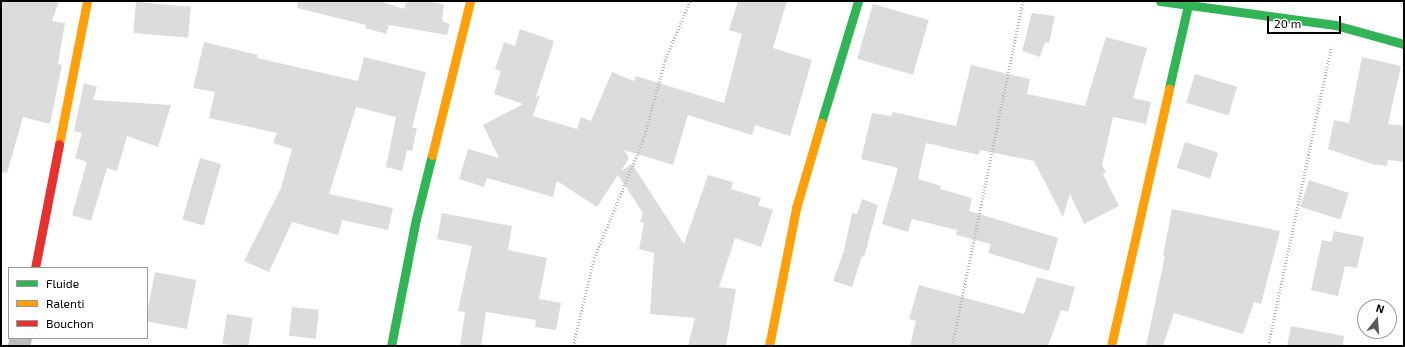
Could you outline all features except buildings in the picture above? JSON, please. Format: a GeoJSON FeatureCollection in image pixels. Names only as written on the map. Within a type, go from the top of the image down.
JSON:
{"type":"FeatureCollection","features":[{"type":"Feature","properties":{"kind":"street"},"geometry":{"type":"LineString","coordinates":[[35,267],[87,1]]}},
{"type":"Feature","properties":{"kind":"street"},"geometry":{"type":"LineString","coordinates":[[391,346],[416,218],[470,1]]}},
{"type":"Feature","properties":{"kind":"street"},"geometry":{"type":"LineString","coordinates":[[769,346],[796,208],[858,1]]}},
{"type":"Feature","properties":{"kind":"street"},"geometry":{"type":"LineString","coordinates":[[1160,1],[1188,3],[1335,25],[1404,44]]}},
{"type":"Feature","properties":{"kind":"street"},"geometry":{"type":"LineString","coordinates":[[1112,346],[1188,3]]}},
{"type":"Feature","properties":{"kind":"path"},"geometry":{"type":"LineString","coordinates":[[573,346],[594,258],[643,140],[665,60],[690,1]]}},
{"type":"Feature","properties":{"kind":"path"},"geometry":{"type":"LineString","coordinates":[[952,346],[1022,1]]}},
{"type":"Feature","properties":{"kind":"path"},"geometry":{"type":"LineString","coordinates":[[1268,346],[1335,25]]}},
{"type":"Feature","properties":{"kind":"traffic: fast"},"geometry":{"type":"LineString","coordinates":[[821,123],[858,1]]}},
{"type":"Feature","properties":{"kind":"traffic: fast"},"geometry":{"type":"LineString","coordinates":[[1160,1],[1335,25],[1404,44]]}},
{"type":"Feature","properties":{"kind":"traffic: fast"},"geometry":{"type":"LineString","coordinates":[[1169,88],[1189,1]]}},
{"type":"Feature","properties":{"kind":"traffic: fast"},"geometry":{"type":"LineString","coordinates":[[391,346],[416,219],[432,155]]}},
{"type":"Feature","properties":{"kind":"traffic: slow"},"geometry":{"type":"LineString","coordinates":[[59,144],[87,1]]}},
{"type":"Feature","properties":{"kind":"traffic: slow"},"geometry":{"type":"LineString","coordinates":[[432,155],[470,1]]}},
{"type":"Feature","properties":{"kind":"traffic: slow"},"geometry":{"type":"LineString","coordinates":[[1111,346],[1169,88]]}},
{"type":"Feature","properties":{"kind":"traffic: slow"},"geometry":{"type":"LineString","coordinates":[[769,346],[796,208],[821,123]]}},
{"type":"Feature","properties":{"kind":"traffic: jam"},"geometry":{"type":"LineString","coordinates":[[35,267],[59,144]]}}]}
